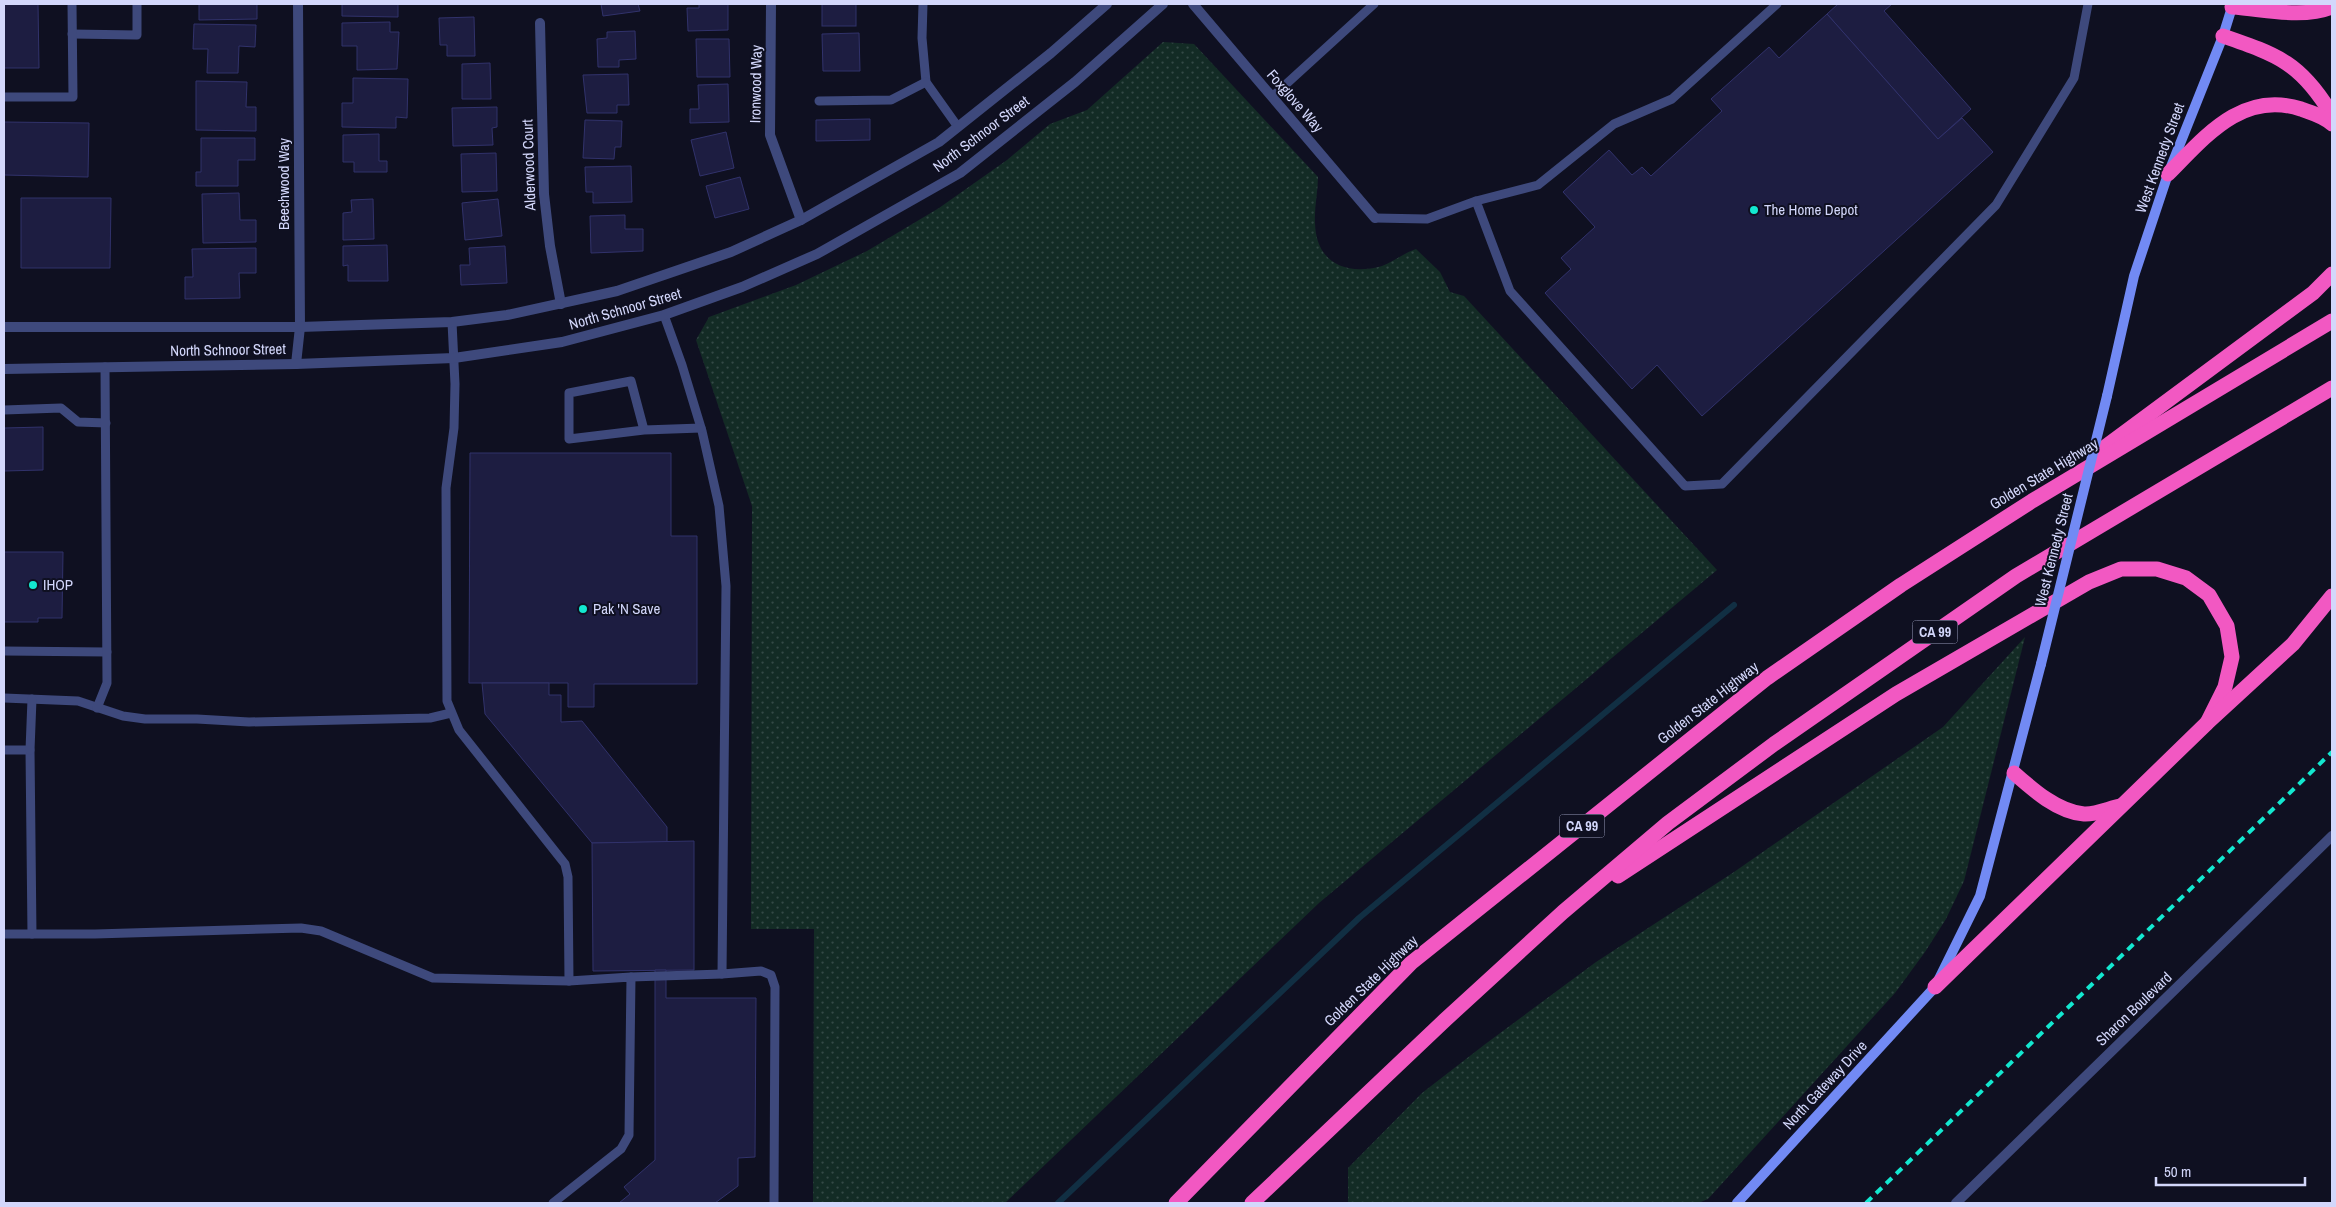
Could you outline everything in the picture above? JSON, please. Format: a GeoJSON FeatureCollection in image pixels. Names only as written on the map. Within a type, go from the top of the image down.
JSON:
{"type":"FeatureCollection","features":[{"type":"Feature","properties":{"kind":"highway"},"geometry":{"type":"LineString","coordinates":[[2233,5],[2298,14],[2332,8]]}},
{"type":"Feature","properties":{"kind":"highway"},"geometry":{"type":"LineString","coordinates":[[2223,36],[2269,52],[2290,64],[2305,76],[2332,115]]}},
{"type":"Feature","properties":{"kind":"highway"},"geometry":{"type":"LineString","coordinates":[[2168,174],[2210,132],[2228,118],[2249,109],[2271,105],[2295,107],[2320,116],[2332,124]]}},
{"type":"Feature","properties":{"kind":"highway"},"geometry":{"type":"LineString","coordinates":[[2032,500],[2313,293],[2332,274]]}},
{"type":"Feature","properties":{"kind":"highway","name":"Golden State Highway"},"geometry":{"type":"LineString","coordinates":[[1176,1203],[1411,963],[1767,678],[1901,584],[2032,500],[2332,321]]}},
{"type":"Feature","properties":{"kind":"highway","name":"CA 99"},"geometry":{"type":"LineString","coordinates":[[1252,1203],[1445,1020],[1563,912],[1668,823],[1774,744],[2008,582],[2332,388]]}},
{"type":"Feature","properties":{"kind":"highway"},"geometry":{"type":"LineString","coordinates":[[1563,912],[1896,694],[2089,582],[2121,569],[2157,569],[2186,578],[2209,595],[2227,626],[2232,657],[2225,687],[2207,723]]}},
{"type":"Feature","properties":{"kind":"highway"},"geometry":{"type":"LineString","coordinates":[[1935,987],[2207,723],[2293,644],[2332,596]]}},
{"type":"Feature","properties":{"kind":"highway"},"geometry":{"type":"LineString","coordinates":[[2014,774],[2032,789],[2062,807],[2084,814],[2123,805]]}},
{"type":"Feature","properties":{"kind":"main road","name":"West Kennedy Street"},"geometry":{"type":"LineString","coordinates":[[1935,987],[1980,896],[2014,774],[2107,396],[2134,276],[2168,174],[2223,36],[2233,5]]}},
{"type":"Feature","properties":{"kind":"main road","name":"North Gateway Drive"},"geometry":{"type":"LineString","coordinates":[[1737,1203],[1935,987]]}},
{"type":"Feature","properties":{"kind":"street","name":"Beechwood Way"},"geometry":{"type":"LineString","coordinates":[[296,364],[300,327],[298,4]]}},
{"type":"Feature","properties":{"kind":"street","name":"Ironwood Way"},"geometry":{"type":"LineString","coordinates":[[771,4],[770,134],[801,220]]}},
{"type":"Feature","properties":{"kind":"street","name":"North Schnoor Street"},"geometry":{"type":"LineString","coordinates":[[4,327],[300,327],[452,322],[507,315],[617,291],[731,252],[801,220],[939,142],[1051,54],[1107,4]]}},
{"type":"Feature","properties":{"kind":"street","name":"North Schnoor Street"},"geometry":{"type":"LineString","coordinates":[[4,369],[296,364],[454,358],[562,342],[664,315],[742,287],[817,254],[960,173],[1075,82],[1163,4]]}},
{"type":"Feature","properties":{"kind":"street","name":"Foxglove Way"},"geometry":{"type":"LineString","coordinates":[[1193,4],[1376,218]]}},
{"type":"Feature","properties":{"kind":"street","name":"Alderwood Court"},"geometry":{"type":"LineString","coordinates":[[540,23],[544,194],[550,246],[561,304]]}},
{"type":"Feature","properties":{"kind":"street","name":"Sharon Boulevard"},"geometry":{"type":"LineString","coordinates":[[1956,1203],[2332,836]]}},
{"type":"Feature","properties":{"kind":"lane"},"geometry":{"type":"LineString","coordinates":[[4,97],[73,97],[72,4]]}},
{"type":"Feature","properties":{"kind":"lane"},"geometry":{"type":"LineString","coordinates":[[72,34],[137,35],[137,4]]}},
{"type":"Feature","properties":{"kind":"lane"},"geometry":{"type":"LineString","coordinates":[[923,4],[922,38],[926,82],[958,127]]}},
{"type":"Feature","properties":{"kind":"lane"},"geometry":{"type":"LineString","coordinates":[[1272,97],[1374,4]]}},
{"type":"Feature","properties":{"kind":"lane"},"geometry":{"type":"LineString","coordinates":[[1376,218],[1427,219],[1476,201],[1538,185],[1614,124],[1672,99],[1778,4]]}},
{"type":"Feature","properties":{"kind":"lane"},"geometry":{"type":"LineString","coordinates":[[1476,201],[1510,292],[1685,486],[1722,484],[1996,205],[2074,78],[2088,4]]}},
{"type":"Feature","properties":{"kind":"lane"},"geometry":{"type":"LineString","coordinates":[[819,101],[891,100],[926,82]]}},
{"type":"Feature","properties":{"kind":"lane"},"geometry":{"type":"LineString","coordinates":[[664,315],[682,365],[701,428],[720,506],[726,586],[722,974]]}},
{"type":"Feature","properties":{"kind":"lane"},"geometry":{"type":"LineString","coordinates":[[452,322],[454,428],[446,488],[447,701],[458,730],[564,864],[568,877],[569,981]]}},
{"type":"Feature","properties":{"kind":"lane"},"geometry":{"type":"LineString","coordinates":[[96,708],[107,683],[105,367]]}},
{"type":"Feature","properties":{"kind":"lane"},"geometry":{"type":"LineString","coordinates":[[644,430],[631,381],[569,393],[568,438],[644,430],[701,428]]}},
{"type":"Feature","properties":{"kind":"lane"},"geometry":{"type":"LineString","coordinates":[[4,410],[60,408],[78,422],[106,423]]}},
{"type":"Feature","properties":{"kind":"lane"},"geometry":{"type":"LineString","coordinates":[[4,651],[107,652]]}},
{"type":"Feature","properties":{"kind":"lane"},"geometry":{"type":"LineString","coordinates":[[4,698],[78,701],[123,716],[145,719],[250,722],[430,718],[451,713]]}},
{"type":"Feature","properties":{"kind":"lane"},"geometry":{"type":"LineString","coordinates":[[32,699],[30,750],[32,934]]}},
{"type":"Feature","properties":{"kind":"lane"},"geometry":{"type":"LineString","coordinates":[[4,750],[30,750]]}},
{"type":"Feature","properties":{"kind":"lane"},"geometry":{"type":"LineString","coordinates":[[4,934],[301,928],[322,931],[433,978],[569,981],[761,971],[771,975],[775,986],[774,1203]]}},
{"type":"Feature","properties":{"kind":"lane"},"geometry":{"type":"LineString","coordinates":[[553,1203],[621,1149],[629,1135],[631,977]]}},
{"type":"Feature","properties":{"kind":"green space"},"geometry":{"type":"Polygon","coordinates":[[[1163,42],[1194,44],[1318,177],[1315,223],[1317,237],[1327,257],[1345,267],[1369,269],[1382,266],[1416,249],[1440,272],[1450,292],[1464,296],[1717,570],[1319,903],[1005,1203],[813,1203],[814,929],[751,929],[752,506],[696,340],[709,317],[796,285],[867,251],[939,208],[1007,160],[1050,124],[1087,110],[1163,42]]]}},
{"type":"Feature","properties":{"kind":"green space"},"geometry":{"type":"Polygon","coordinates":[[[2025,637],[1964,881],[1946,919],[1895,993],[1708,1199],[1698,1203],[1348,1203],[1348,1168],[1422,1093],[1596,962],[1734,872],[1943,727],[2025,637]]]}},
{"type":"Feature","properties":{"kind":"building"},"geometry":{"type":"Polygon","coordinates":[[[4,4],[38,4],[39,68],[4,68],[4,4]]]}},
{"type":"Feature","properties":{"kind":"building"},"geometry":{"type":"Polygon","coordinates":[[[199,4],[257,4],[257,19],[199,20],[199,4]]]}},
{"type":"Feature","properties":{"kind":"building"},"geometry":{"type":"Polygon","coordinates":[[[342,4],[398,4],[398,17],[342,16],[342,4]]]}},
{"type":"Feature","properties":{"kind":"building"},"geometry":{"type":"Polygon","coordinates":[[[601,4],[638,4],[640,11],[603,16],[601,4]]]}},
{"type":"Feature","properties":{"kind":"building"},"geometry":{"type":"Polygon","coordinates":[[[699,4],[728,4],[728,30],[688,31],[687,8],[699,8],[699,4]]]}},
{"type":"Feature","properties":{"kind":"building"},"geometry":{"type":"Polygon","coordinates":[[[822,4],[856,4],[856,26],[822,26],[822,4]]]}},
{"type":"Feature","properties":{"kind":"building"},"geometry":{"type":"Polygon","coordinates":[[[1838,4],[1892,4],[1884,11],[1971,109],[1938,139],[1827,14],[1838,4]]]}},
{"type":"Feature","properties":{"kind":"building","name":"The Home Depot"},"geometry":{"type":"Polygon","coordinates":[[[1827,14],[1938,139],[1962,118],[1993,152],[1702,416],[1657,365],[1632,389],[1545,293],[1571,269],[1561,258],[1595,227],[1563,192],[1609,150],[1632,175],[1642,167],[1651,176],[1722,111],[1711,99],[1769,47],[1779,58],[1827,14]]]}},
{"type":"Feature","properties":{"kind":"building"},"geometry":{"type":"Polygon","coordinates":[[[474,17],[475,56],[447,56],[447,45],[440,45],[439,18],[474,17]]]}},
{"type":"Feature","properties":{"kind":"building"},"geometry":{"type":"Polygon","coordinates":[[[390,22],[390,32],[399,32],[397,69],[357,70],[357,46],[342,46],[342,23],[390,22]]]}},
{"type":"Feature","properties":{"kind":"building"},"geometry":{"type":"Polygon","coordinates":[[[194,24],[256,25],[255,47],[239,46],[238,73],[207,73],[208,49],[193,49],[194,24]]]}},
{"type":"Feature","properties":{"kind":"building"},"geometry":{"type":"Polygon","coordinates":[[[635,31],[636,59],[619,60],[619,67],[598,67],[597,39],[607,38],[607,32],[635,31]]]}},
{"type":"Feature","properties":{"kind":"building"},"geometry":{"type":"Polygon","coordinates":[[[859,33],[860,71],[823,71],[822,34],[859,33]]]}},
{"type":"Feature","properties":{"kind":"building"},"geometry":{"type":"Polygon","coordinates":[[[696,39],[729,39],[730,77],[697,77],[696,39]]]}},
{"type":"Feature","properties":{"kind":"building"},"geometry":{"type":"Polygon","coordinates":[[[490,63],[491,99],[462,99],[462,64],[490,63]]]}},
{"type":"Feature","properties":{"kind":"building"},"geometry":{"type":"Polygon","coordinates":[[[628,74],[629,105],[617,105],[617,113],[587,113],[583,75],[628,74]]]}},
{"type":"Feature","properties":{"kind":"building"},"geometry":{"type":"Polygon","coordinates":[[[353,78],[408,79],[407,118],[396,117],[396,128],[342,127],[342,103],[353,103],[353,78]]]}},
{"type":"Feature","properties":{"kind":"building"},"geometry":{"type":"Polygon","coordinates":[[[196,81],[247,82],[246,107],[256,107],[256,131],[196,130],[196,81]]]}},
{"type":"Feature","properties":{"kind":"building"},"geometry":{"type":"Polygon","coordinates":[[[728,84],[729,122],[690,123],[690,109],[699,109],[698,85],[728,84]]]}},
{"type":"Feature","properties":{"kind":"building"},"geometry":{"type":"Polygon","coordinates":[[[497,107],[497,127],[492,128],[493,145],[453,146],[452,108],[497,107]]]}},
{"type":"Feature","properties":{"kind":"building"},"geometry":{"type":"Polygon","coordinates":[[[870,119],[870,140],[816,141],[816,120],[870,119]]]}},
{"type":"Feature","properties":{"kind":"building"},"geometry":{"type":"Polygon","coordinates":[[[585,120],[622,121],[621,147],[615,147],[614,159],[583,158],[585,120]]]}},
{"type":"Feature","properties":{"kind":"building"},"geometry":{"type":"Polygon","coordinates":[[[4,122],[89,123],[88,177],[4,175],[4,122]]]}},
{"type":"Feature","properties":{"kind":"building"},"geometry":{"type":"Polygon","coordinates":[[[726,132],[734,168],[700,176],[691,140],[726,132]]]}},
{"type":"Feature","properties":{"kind":"building"},"geometry":{"type":"Polygon","coordinates":[[[379,134],[379,161],[387,161],[387,172],[354,172],[354,162],[343,162],[343,135],[379,134]]]}},
{"type":"Feature","properties":{"kind":"building"},"geometry":{"type":"Polygon","coordinates":[[[201,138],[255,138],[255,160],[238,160],[238,186],[196,186],[196,172],[201,172],[201,138]]]}},
{"type":"Feature","properties":{"kind":"building"},"geometry":{"type":"Polygon","coordinates":[[[496,153],[497,191],[462,192],[461,154],[496,153]]]}},
{"type":"Feature","properties":{"kind":"building"},"geometry":{"type":"Polygon","coordinates":[[[631,166],[632,202],[593,203],[593,192],[586,192],[585,167],[631,166]]]}},
{"type":"Feature","properties":{"kind":"building"},"geometry":{"type":"Polygon","coordinates":[[[740,177],[749,209],[715,218],[706,186],[740,177]]]}},
{"type":"Feature","properties":{"kind":"building"},"geometry":{"type":"Polygon","coordinates":[[[239,193],[240,220],[256,220],[256,242],[203,243],[202,194],[239,193]]]}},
{"type":"Feature","properties":{"kind":"building"},"geometry":{"type":"Polygon","coordinates":[[[21,198],[111,198],[110,268],[21,268],[21,198]]]}},
{"type":"Feature","properties":{"kind":"building"},"geometry":{"type":"Polygon","coordinates":[[[373,199],[374,239],[343,240],[343,213],[352,212],[351,200],[373,199]]]}},
{"type":"Feature","properties":{"kind":"building"},"geometry":{"type":"Polygon","coordinates":[[[498,199],[502,236],[465,240],[462,203],[498,199]]]}},
{"type":"Feature","properties":{"kind":"building"},"geometry":{"type":"Polygon","coordinates":[[[625,215],[625,229],[643,229],[643,251],[591,253],[590,216],[625,215]]]}},
{"type":"Feature","properties":{"kind":"building"},"geometry":{"type":"Polygon","coordinates":[[[387,245],[388,281],[348,281],[348,265],[343,266],[343,246],[387,245]]]}},
{"type":"Feature","properties":{"kind":"building"},"geometry":{"type":"Polygon","coordinates":[[[505,246],[507,283],[461,285],[460,265],[470,265],[469,248],[505,246]]]}},
{"type":"Feature","properties":{"kind":"building"},"geometry":{"type":"Polygon","coordinates":[[[256,248],[256,273],[239,273],[240,298],[185,299],[185,277],[193,277],[192,249],[256,248]]]}},
{"type":"Feature","properties":{"kind":"building"},"geometry":{"type":"Polygon","coordinates":[[[43,427],[43,470],[4,471],[4,428],[43,427]]]}},
{"type":"Feature","properties":{"kind":"building","name":"Pak 'N Save"},"geometry":{"type":"Polygon","coordinates":[[[470,453],[671,453],[671,536],[697,536],[697,684],[594,684],[594,707],[568,707],[568,683],[469,683],[470,453]]]}},
{"type":"Feature","properties":{"kind":"building","name":"IHOP"},"geometry":{"type":"Polygon","coordinates":[[[4,552],[63,552],[62,618],[38,618],[38,622],[4,622],[4,552]]]}},
{"type":"Feature","properties":{"kind":"building"},"geometry":{"type":"Polygon","coordinates":[[[482,683],[549,683],[549,695],[561,695],[561,722],[582,721],[667,827],[667,842],[592,843],[485,714],[482,683]]]}},
{"type":"Feature","properties":{"kind":"building"},"geometry":{"type":"Polygon","coordinates":[[[694,841],[694,970],[593,971],[592,843],[694,841]]]}},
{"type":"Feature","properties":{"kind":"building"},"geometry":{"type":"Polygon","coordinates":[[[655,970],[666,970],[666,998],[756,998],[755,1157],[738,1158],[738,1186],[715,1203],[619,1203],[630,1194],[624,1187],[655,1160],[655,970]]]}},
{"type":"Feature","properties":{"kind":"waterway"},"geometry":{"type":"LineString","coordinates":[[1058,1203],[1359,918],[1734,605]]}},
{"type":"Feature","properties":{"kind":"railway"},"geometry":{"type":"LineString","coordinates":[[1866,1203],[2332,752]]}},
{"type":"Feature","properties":{"kind":"place","name":"The Home Depot"},"geometry":{"type":"Point","coordinates":[1754,210]}},
{"type":"Feature","properties":{"kind":"place","name":"IHOP"},"geometry":{"type":"Point","coordinates":[33,585]}},
{"type":"Feature","properties":{"kind":"place","name":"Pak 'N Save"},"geometry":{"type":"Point","coordinates":[583,609]}}]}
